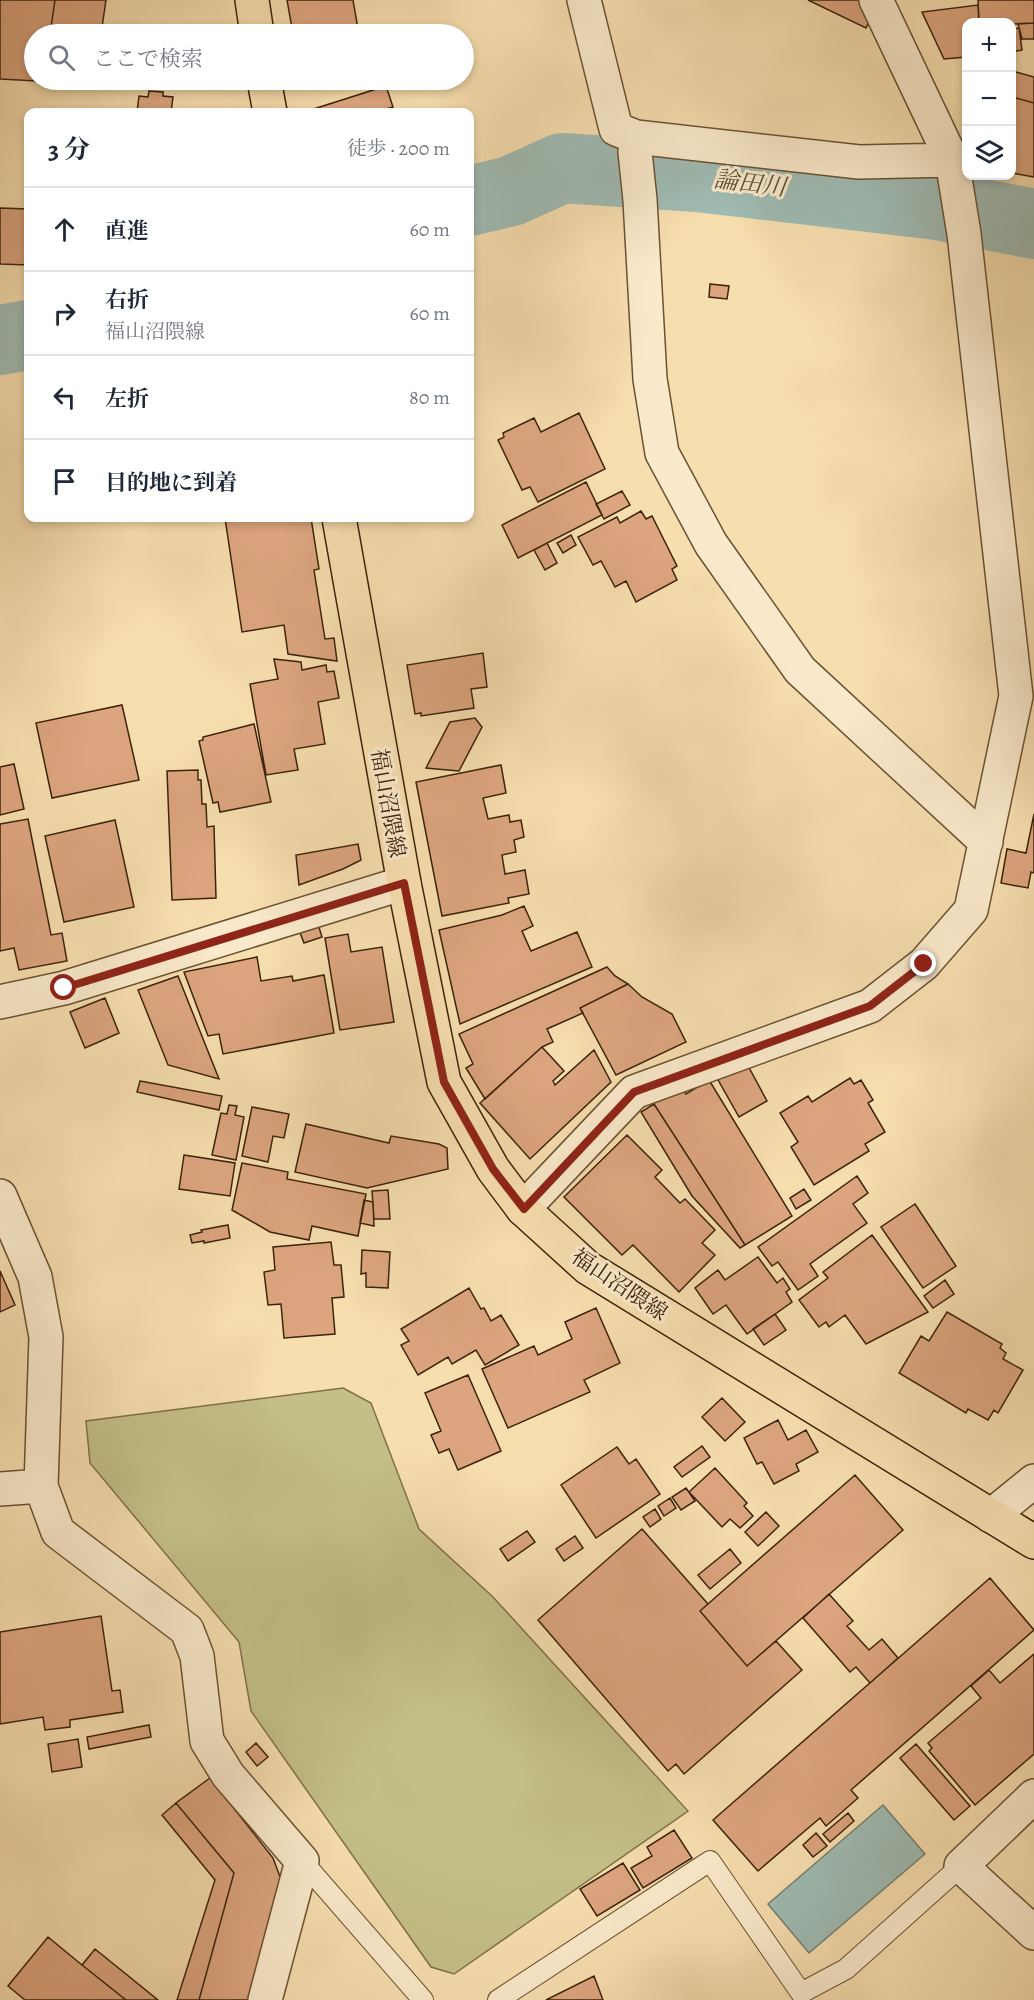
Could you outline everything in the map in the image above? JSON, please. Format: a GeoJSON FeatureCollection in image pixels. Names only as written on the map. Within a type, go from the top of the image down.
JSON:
{"type":"FeatureCollection","features":[{"type":"Feature","properties":{"kind":"main road"},"geometry":{"type":"LineString","coordinates":[[252,0],[256,24]]}},
{"type":"Feature","properties":{"kind":"main road"},"geometry":{"type":"LineString","coordinates":[[266,90],[269,108]]}},
{"type":"Feature","properties":{"kind":"main road","name":"福山沼隈線"},"geometry":{"type":"LineString","coordinates":[[340,522],[404,883],[444,1082],[493,1169],[524,1209],[588,1268],[1034,1542]]}},
{"type":"Feature","properties":{"kind":"street"},"geometry":{"type":"LineString","coordinates":[[584,0],[616,129],[636,144],[953,172]]}},
{"type":"Feature","properties":{"kind":"street"},"geometry":{"type":"LineString","coordinates":[[524,1209],[634,1092],[870,1006],[924,964],[970,910],[1017,696],[964,234],[953,172],[876,0]]}},
{"type":"Feature","properties":{"kind":"street"},"geometry":{"type":"LineString","coordinates":[[636,144],[650,379],[662,453],[711,544],[800,670],[986,842]]}},
{"type":"Feature","properties":{"kind":"street"},"geometry":{"type":"LineString","coordinates":[[0,1002],[64,988],[404,883]]}},
{"type":"Feature","properties":{"kind":"street"},"geometry":{"type":"LineString","coordinates":[[0,1196],[35,1277],[46,1337],[41,1486],[58,1532],[187,1630],[197,1656],[207,1741],[228,1775],[302,1861],[265,2000]]}},
{"type":"Feature","properties":{"kind":"street"},"geometry":{"type":"LineString","coordinates":[[991,1516],[1034,1481]]}},
{"type":"Feature","properties":{"kind":"street"},"geometry":{"type":"LineString","coordinates":[[0,1489],[41,1486]]}},
{"type":"Feature","properties":{"kind":"street"},"geometry":{"type":"LineString","coordinates":[[1034,1796],[961,1866],[1034,1933]]}},
{"type":"Feature","properties":{"kind":"lane"},"geometry":{"type":"LineString","coordinates":[[302,1861],[423,2000]]}},
{"type":"Feature","properties":{"kind":"lane"},"geometry":{"type":"LineString","coordinates":[[498,2000],[710,1861],[801,1993],[846,1969],[961,1866]]}},
{"type":"Feature","properties":{"kind":"shaded area"},"geometry":{"type":"Polygon","coordinates":[[[343,1388],[371,1403],[419,1529],[493,1597],[688,1811],[454,1974],[431,1967],[251,1711],[239,1642],[90,1463],[86,1421],[343,1388]]]}},
{"type":"Feature","properties":{"kind":"water"},"geometry":{"type":"Polygon","coordinates":[[[883,1805],[925,1854],[809,1953],[768,1904],[883,1805]]]}},
{"type":"Feature","properties":{"kind":"building"},"geometry":{"type":"Polygon","coordinates":[[[0,0],[55,0],[51,24],[24,24],[24,80],[0,79],[0,0]]]}},
{"type":"Feature","properties":{"kind":"building"},"geometry":{"type":"Polygon","coordinates":[[[55,0],[106,0],[102,24],[51,24],[55,0]]]}},
{"type":"Feature","properties":{"kind":"building"},"geometry":{"type":"Polygon","coordinates":[[[287,0],[353,0],[357,24],[291,24],[287,0]]]}},
{"type":"Feature","properties":{"kind":"building"},"geometry":{"type":"Polygon","coordinates":[[[808,0],[879,0],[866,28],[808,0]]]}},
{"type":"Feature","properties":{"kind":"building"},"geometry":{"type":"Polygon","coordinates":[[[978,0],[1034,0],[1034,23],[1016,24],[1016,18],[979,18],[978,0]]]}},
{"type":"Feature","properties":{"kind":"building"},"geometry":{"type":"Polygon","coordinates":[[[978,5],[979,18],[962,18],[962,57],[944,59],[922,12],[978,5]]]}},
{"type":"Feature","properties":{"kind":"building"},"geometry":{"type":"Polygon","coordinates":[[[1034,23],[1034,39],[1022,39],[1018,24],[1034,23]]]}},
{"type":"Feature","properties":{"kind":"building"},"geometry":{"type":"Polygon","coordinates":[[[1016,28],[1019,28],[1022,50],[1016,51],[1016,28]]]}},
{"type":"Feature","properties":{"kind":"building"},"geometry":{"type":"Polygon","coordinates":[[[1016,72],[1034,77],[1034,103],[1016,98],[1016,72]]]}},
{"type":"Feature","properties":{"kind":"building"},"geometry":{"type":"Polygon","coordinates":[[[373,90],[387,90],[393,107],[390,108],[317,108],[373,90]]]}},
{"type":"Feature","properties":{"kind":"building"},"geometry":{"type":"Polygon","coordinates":[[[149,91],[163,92],[163,96],[173,97],[172,108],[138,108],[139,96],[148,97],[149,91]]]}},
{"type":"Feature","properties":{"kind":"building"},"geometry":{"type":"Polygon","coordinates":[[[1016,98],[1034,103],[1034,177],[1016,174],[1016,98]]]}},
{"type":"Feature","properties":{"kind":"building"},"geometry":{"type":"Polygon","coordinates":[[[0,208],[24,209],[24,265],[0,264],[0,208]]]}},
{"type":"Feature","properties":{"kind":"building"},"geometry":{"type":"Polygon","coordinates":[[[710,284],[729,286],[727,299],[709,297],[710,284]]]}},
{"type":"Feature","properties":{"kind":"building"},"geometry":{"type":"Polygon","coordinates":[[[579,413],[605,469],[538,502],[530,487],[522,490],[498,440],[504,437],[503,433],[534,418],[541,432],[579,413]]]}},
{"type":"Feature","properties":{"kind":"building"},"geometry":{"type":"Polygon","coordinates":[[[586,482],[602,515],[518,558],[502,525],[586,482]]]}},
{"type":"Feature","properties":{"kind":"building"},"geometry":{"type":"Polygon","coordinates":[[[622,491],[630,505],[604,519],[596,504],[622,491]]]}},
{"type":"Feature","properties":{"kind":"building"},"geometry":{"type":"Polygon","coordinates":[[[641,511],[646,519],[652,516],[677,566],[672,569],[677,580],[636,602],[626,581],[615,587],[601,561],[593,565],[578,537],[617,517],[620,523],[641,511]]]}},
{"type":"Feature","properties":{"kind":"building"},"geometry":{"type":"Polygon","coordinates":[[[226,522],[312,522],[319,569],[314,570],[325,639],[334,638],[337,661],[288,654],[284,625],[242,632],[226,522]]]}},
{"type":"Feature","properties":{"kind":"building"},"geometry":{"type":"Polygon","coordinates":[[[571,535],[576,545],[563,553],[557,543],[571,535]]]}},
{"type":"Feature","properties":{"kind":"building"},"geometry":{"type":"Polygon","coordinates":[[[547,543],[557,563],[545,570],[534,550],[547,543]]]}},
{"type":"Feature","properties":{"kind":"building"},"geometry":{"type":"Polygon","coordinates":[[[483,653],[487,687],[471,689],[474,708],[421,716],[421,713],[415,714],[407,665],[483,653]]]}},
{"type":"Feature","properties":{"kind":"building"},"geometry":{"type":"Polygon","coordinates":[[[274,659],[301,662],[302,670],[326,665],[327,672],[334,671],[339,698],[318,702],[325,744],[294,749],[298,770],[266,775],[250,684],[278,679],[274,659]]]}},
{"type":"Feature","properties":{"kind":"building"},"geometry":{"type":"Polygon","coordinates":[[[122,705],[139,780],[52,798],[36,723],[122,705]]]}},
{"type":"Feature","properties":{"kind":"building"},"geometry":{"type":"Polygon","coordinates":[[[475,718],[482,727],[459,771],[426,768],[450,722],[475,718]]]}},
{"type":"Feature","properties":{"kind":"building"},"geometry":{"type":"Polygon","coordinates":[[[254,724],[271,802],[220,812],[218,802],[213,803],[199,741],[203,740],[203,737],[254,724]]]}},
{"type":"Feature","properties":{"kind":"building"},"geometry":{"type":"Polygon","coordinates":[[[14,764],[24,809],[0,815],[0,767],[14,764]]]}},
{"type":"Feature","properties":{"kind":"building"},"geometry":{"type":"Polygon","coordinates":[[[501,765],[506,793],[483,798],[488,819],[509,815],[510,822],[521,820],[524,837],[514,840],[516,852],[502,855],[505,874],[525,870],[529,894],[508,898],[509,903],[442,916],[416,782],[501,765]]]}},
{"type":"Feature","properties":{"kind":"building"},"geometry":{"type":"Polygon","coordinates":[[[198,770],[198,780],[201,780],[202,804],[206,804],[207,827],[214,826],[216,898],[172,900],[167,771],[198,770]]]}},
{"type":"Feature","properties":{"kind":"building"},"geometry":{"type":"Polygon","coordinates":[[[1034,814],[1034,873],[1031,872],[1028,888],[1001,883],[1007,849],[1026,853],[1034,814]]]}},
{"type":"Feature","properties":{"kind":"building"},"geometry":{"type":"Polygon","coordinates":[[[28,819],[51,935],[62,933],[67,961],[19,970],[14,948],[0,951],[0,824],[28,819]]]}},
{"type":"Feature","properties":{"kind":"building"},"geometry":{"type":"Polygon","coordinates":[[[115,820],[134,907],[64,922],[45,836],[115,820]]]}},
{"type":"Feature","properties":{"kind":"building"},"geometry":{"type":"Polygon","coordinates":[[[358,844],[361,860],[299,885],[296,855],[358,844]]]}},
{"type":"Feature","properties":{"kind":"building"},"geometry":{"type":"Polygon","coordinates":[[[524,906],[533,926],[522,931],[531,951],[577,932],[592,967],[460,1024],[439,930],[502,915],[524,906]]]}},
{"type":"Feature","properties":{"kind":"building"},"geometry":{"type":"Polygon","coordinates":[[[318,924],[322,937],[304,943],[299,930],[318,924]]]}},
{"type":"Feature","properties":{"kind":"building"},"geometry":{"type":"Polygon","coordinates":[[[348,934],[351,952],[382,947],[394,1022],[340,1030],[325,938],[348,934]]]}},
{"type":"Feature","properties":{"kind":"building"},"geometry":{"type":"Polygon","coordinates":[[[257,957],[261,981],[292,976],[293,981],[324,975],[334,1033],[223,1054],[219,1034],[208,1036],[184,972],[257,957]]]}},
{"type":"Feature","properties":{"kind":"building"},"geometry":{"type":"Polygon","coordinates":[[[607,967],[615,976],[628,984],[580,1008],[583,1013],[547,1029],[553,1042],[542,1047],[485,1099],[466,1068],[473,1064],[459,1034],[607,967]]]}},
{"type":"Feature","properties":{"kind":"building"},"geometry":{"type":"Polygon","coordinates":[[[178,976],[219,1079],[168,1065],[138,990],[178,976]]]}},
{"type":"Feature","properties":{"kind":"building"},"geometry":{"type":"Polygon","coordinates":[[[628,984],[642,997],[672,1014],[686,1042],[616,1075],[580,1008],[628,984]]]}},
{"type":"Feature","properties":{"kind":"building"},"geometry":{"type":"Polygon","coordinates":[[[105,998],[119,1033],[85,1048],[70,1012],[105,998]]]}},
{"type":"Feature","properties":{"kind":"building"},"geometry":{"type":"Polygon","coordinates":[[[542,1047],[564,1071],[553,1081],[555,1085],[594,1050],[611,1082],[530,1159],[480,1103],[542,1047]]]}},
{"type":"Feature","properties":{"kind":"building"},"geometry":{"type":"Polygon","coordinates":[[[746,1062],[767,1101],[739,1117],[717,1078],[746,1062]]]}},
{"type":"Feature","properties":{"kind":"building"},"geometry":{"type":"Polygon","coordinates":[[[850,1078],[854,1084],[861,1080],[873,1100],[868,1103],[885,1132],[865,1144],[869,1151],[814,1185],[791,1147],[798,1142],[780,1113],[808,1096],[812,1102],[850,1078]]]}},
{"type":"Feature","properties":{"kind":"building"},"geometry":{"type":"Polygon","coordinates":[[[709,1080],[792,1216],[745,1245],[652,1101],[682,1087],[686,1094],[709,1080]]]}},
{"type":"Feature","properties":{"kind":"building"},"geometry":{"type":"Polygon","coordinates":[[[140,1081],[222,1096],[219,1110],[137,1092],[140,1081]]]}},
{"type":"Feature","properties":{"kind":"building"},"geometry":{"type":"Polygon","coordinates":[[[654,1104],[745,1245],[740,1248],[692,1196],[641,1112],[654,1104]]]}},
{"type":"Feature","properties":{"kind":"building"},"geometry":{"type":"Polygon","coordinates":[[[229,1105],[237,1106],[235,1115],[244,1117],[236,1160],[212,1155],[221,1113],[227,1114],[229,1105]]]}},
{"type":"Feature","properties":{"kind":"building"},"geometry":{"type":"Polygon","coordinates":[[[252,1107],[289,1114],[284,1138],[273,1136],[268,1162],[242,1156],[252,1107]]]}},
{"type":"Feature","properties":{"kind":"building"},"geometry":{"type":"Polygon","coordinates":[[[306,1124],[389,1143],[391,1136],[439,1144],[447,1148],[448,1169],[367,1188],[295,1172],[306,1124]]]}},
{"type":"Feature","properties":{"kind":"building"},"geometry":{"type":"Polygon","coordinates":[[[627,1135],[662,1170],[655,1177],[680,1203],[685,1199],[715,1230],[702,1243],[715,1255],[679,1292],[633,1245],[622,1255],[564,1197],[627,1135]]]}},
{"type":"Feature","properties":{"kind":"building"},"geometry":{"type":"Polygon","coordinates":[[[184,1155],[235,1163],[230,1196],[179,1189],[184,1155]]]}},
{"type":"Feature","properties":{"kind":"building"},"geometry":{"type":"Polygon","coordinates":[[[242,1163],[288,1172],[287,1179],[366,1194],[358,1236],[312,1226],[309,1240],[270,1232],[232,1210],[242,1163]]]}},
{"type":"Feature","properties":{"kind":"building"},"geometry":{"type":"Polygon","coordinates":[[[857,1176],[868,1193],[853,1204],[867,1223],[810,1264],[818,1276],[798,1290],[778,1262],[772,1266],[758,1247],[857,1176]]]}},
{"type":"Feature","properties":{"kind":"building"},"geometry":{"type":"Polygon","coordinates":[[[804,1189],[811,1200],[796,1209],[790,1198],[804,1189]]]}},
{"type":"Feature","properties":{"kind":"building"},"geometry":{"type":"Polygon","coordinates":[[[388,1190],[390,1219],[374,1219],[372,1191],[388,1190]]]}},
{"type":"Feature","properties":{"kind":"building"},"geometry":{"type":"Polygon","coordinates":[[[364,1200],[373,1202],[374,1226],[360,1223],[364,1200]]]}},
{"type":"Feature","properties":{"kind":"building"},"geometry":{"type":"Polygon","coordinates":[[[915,1204],[956,1266],[923,1288],[881,1227],[915,1204]]]}},
{"type":"Feature","properties":{"kind":"building"},"geometry":{"type":"Polygon","coordinates":[[[228,1225],[230,1238],[192,1243],[190,1235],[202,1232],[201,1230],[228,1225]]]}},
{"type":"Feature","properties":{"kind":"building"},"geometry":{"type":"Polygon","coordinates":[[[872,1235],[928,1312],[866,1344],[845,1315],[829,1327],[826,1322],[819,1327],[799,1300],[828,1278],[823,1272],[872,1235]]]}},
{"type":"Feature","properties":{"kind":"building"},"geometry":{"type":"Polygon","coordinates":[[[331,1242],[334,1265],[341,1265],[344,1297],[332,1298],[335,1334],[284,1338],[281,1304],[268,1305],[264,1272],[275,1270],[273,1247],[331,1242]]]}},
{"type":"Feature","properties":{"kind":"building"},"geometry":{"type":"Polygon","coordinates":[[[362,1250],[390,1252],[388,1288],[366,1287],[366,1273],[361,1274],[362,1250]]]}},
{"type":"Feature","properties":{"kind":"building"},"geometry":{"type":"Polygon","coordinates":[[[758,1257],[777,1283],[783,1278],[790,1289],[786,1292],[792,1302],[747,1334],[726,1305],[713,1314],[695,1288],[718,1270],[725,1280],[758,1257]]]}},
{"type":"Feature","properties":{"kind":"building"},"geometry":{"type":"Polygon","coordinates":[[[0,1271],[15,1305],[0,1312],[0,1271]]]}},
{"type":"Feature","properties":{"kind":"building"},"geometry":{"type":"Polygon","coordinates":[[[945,1280],[954,1294],[933,1308],[924,1296],[945,1280]]]}},
{"type":"Feature","properties":{"kind":"building"},"geometry":{"type":"Polygon","coordinates":[[[469,1288],[491,1321],[501,1315],[519,1345],[485,1365],[476,1350],[452,1364],[448,1357],[418,1375],[401,1345],[409,1341],[401,1329],[469,1288]]]}},
{"type":"Feature","properties":{"kind":"building"},"geometry":{"type":"Polygon","coordinates":[[[596,1308],[620,1363],[584,1380],[590,1392],[508,1428],[482,1369],[534,1346],[538,1355],[572,1339],[565,1322],[596,1308]]]}},
{"type":"Feature","properties":{"kind":"building"},"geometry":{"type":"Polygon","coordinates":[[[947,1312],[1002,1344],[1000,1348],[1006,1353],[1003,1359],[1023,1370],[998,1413],[994,1410],[988,1420],[968,1409],[966,1413],[899,1373],[921,1336],[929,1341],[947,1312]]]}},
{"type":"Feature","properties":{"kind":"building"},"geometry":{"type":"Polygon","coordinates":[[[775,1314],[786,1330],[764,1345],[753,1329],[775,1314]]]}},
{"type":"Feature","properties":{"kind":"building"},"geometry":{"type":"Polygon","coordinates":[[[468,1375],[501,1451],[458,1470],[449,1449],[439,1453],[431,1435],[441,1431],[425,1393],[468,1375]]]}},
{"type":"Feature","properties":{"kind":"building"},"geometry":{"type":"Polygon","coordinates":[[[722,1398],[745,1422],[725,1441],[702,1417],[722,1398]]]}},
{"type":"Feature","properties":{"kind":"building"},"geometry":{"type":"Polygon","coordinates":[[[778,1420],[788,1440],[806,1430],[818,1452],[796,1464],[799,1471],[774,1484],[762,1462],[757,1464],[744,1438],[778,1420]]]}},
{"type":"Feature","properties":{"kind":"building"},"geometry":{"type":"Polygon","coordinates":[[[702,1446],[710,1457],[682,1477],[674,1467],[702,1446]]]}},
{"type":"Feature","properties":{"kind":"building"},"geometry":{"type":"Polygon","coordinates":[[[617,1447],[629,1464],[636,1459],[660,1494],[596,1538],[561,1485],[617,1447]]]}},
{"type":"Feature","properties":{"kind":"building"},"geometry":{"type":"Polygon","coordinates":[[[715,1468],[747,1503],[744,1506],[753,1516],[740,1528],[730,1519],[722,1527],[689,1492],[715,1468]]]}},
{"type":"Feature","properties":{"kind":"building"},"geometry":{"type":"Polygon","coordinates":[[[855,1475],[903,1530],[747,1666],[700,1611],[855,1475]]]}},
{"type":"Feature","properties":{"kind":"building"},"geometry":{"type":"Polygon","coordinates":[[[686,1488],[695,1501],[681,1510],[672,1497],[686,1488]]]}},
{"type":"Feature","properties":{"kind":"building"},"geometry":{"type":"Polygon","coordinates":[[[670,1498],[676,1508],[664,1516],[658,1506],[670,1498]]]}},
{"type":"Feature","properties":{"kind":"building"},"geometry":{"type":"Polygon","coordinates":[[[655,1509],[661,1519],[650,1527],[643,1517],[655,1509]]]}},
{"type":"Feature","properties":{"kind":"building"},"geometry":{"type":"Polygon","coordinates":[[[766,1512],[779,1526],[758,1546],[745,1532],[766,1512]]]}},
{"type":"Feature","properties":{"kind":"building"},"geometry":{"type":"Polygon","coordinates":[[[642,1529],[708,1604],[700,1611],[747,1666],[776,1641],[802,1670],[684,1774],[676,1764],[668,1771],[538,1620],[642,1529]]]}},
{"type":"Feature","properties":{"kind":"building"},"geometry":{"type":"Polygon","coordinates":[[[527,1531],[535,1542],[508,1561],[500,1549],[527,1531]]]}},
{"type":"Feature","properties":{"kind":"building"},"geometry":{"type":"Polygon","coordinates":[[[575,1536],[583,1548],[564,1561],[556,1549],[575,1536]]]}},
{"type":"Feature","properties":{"kind":"building"},"geometry":{"type":"Polygon","coordinates":[[[730,1549],[741,1563],[710,1589],[698,1575],[730,1549]]]}},
{"type":"Feature","properties":{"kind":"building"},"geometry":{"type":"Polygon","coordinates":[[[990,1578],[1034,1630],[851,1790],[858,1798],[826,1826],[820,1818],[758,1871],[713,1820],[990,1578]]]}},
{"type":"Feature","properties":{"kind":"building"},"geometry":{"type":"Polygon","coordinates":[[[829,1594],[853,1621],[847,1626],[869,1650],[882,1639],[898,1658],[870,1683],[856,1667],[850,1672],[803,1618],[829,1594]]]}},
{"type":"Feature","properties":{"kind":"building"},"geometry":{"type":"Polygon","coordinates":[[[101,1616],[112,1691],[120,1690],[123,1712],[70,1720],[70,1727],[45,1730],[43,1717],[0,1724],[0,1632],[101,1616]]]}},
{"type":"Feature","properties":{"kind":"building"},"geometry":{"type":"Polygon","coordinates":[[[1034,1654],[1034,1754],[975,1805],[929,1751],[932,1748],[928,1743],[981,1698],[971,1686],[989,1670],[1000,1683],[1034,1654]]]}},
{"type":"Feature","properties":{"kind":"building"},"geometry":{"type":"Polygon","coordinates":[[[149,1725],[151,1737],[89,1749],[87,1737],[149,1725]]]}},
{"type":"Feature","properties":{"kind":"building"},"geometry":{"type":"Polygon","coordinates":[[[78,1739],[82,1767],[52,1772],[48,1744],[78,1739]]]}},
{"type":"Feature","properties":{"kind":"building"},"geometry":{"type":"Polygon","coordinates":[[[256,1743],[268,1757],[257,1766],[246,1752],[256,1743]]]}},
{"type":"Feature","properties":{"kind":"building"},"geometry":{"type":"Polygon","coordinates":[[[916,1744],[970,1806],[954,1820],[900,1758],[916,1744]]]}},
{"type":"Feature","properties":{"kind":"building"},"geometry":{"type":"Polygon","coordinates":[[[210,1778],[273,1858],[285,1890],[249,2000],[199,2000],[234,1873],[176,1803],[210,1778]]]}},
{"type":"Feature","properties":{"kind":"building"},"geometry":{"type":"Polygon","coordinates":[[[176,1803],[234,1873],[199,2000],[177,2000],[215,1880],[162,1815],[176,1803]]]}},
{"type":"Feature","properties":{"kind":"building"},"geometry":{"type":"Polygon","coordinates":[[[848,1813],[854,1821],[830,1842],[823,1834],[848,1813]]]}},
{"type":"Feature","properties":{"kind":"building"},"geometry":{"type":"Polygon","coordinates":[[[674,1830],[692,1858],[643,1888],[631,1868],[652,1856],[647,1847],[674,1830]]]}},
{"type":"Feature","properties":{"kind":"building"},"geometry":{"type":"Polygon","coordinates":[[[816,1833],[827,1846],[813,1857],[803,1845],[816,1833]]]}},
{"type":"Feature","properties":{"kind":"building"},"geometry":{"type":"Polygon","coordinates":[[[623,1863],[640,1890],[597,1916],[580,1889],[623,1863]]]}},
{"type":"Feature","properties":{"kind":"building"},"geometry":{"type":"Polygon","coordinates":[[[48,1937],[126,2000],[25,2000],[8,1986],[48,1937]]]}},
{"type":"Feature","properties":{"kind":"building"},"geometry":{"type":"Polygon","coordinates":[[[95,1949],[158,2000],[126,2000],[82,1965],[95,1949]]]}},
{"type":"Feature","properties":{"kind":"building"},"geometry":{"type":"Polygon","coordinates":[[[594,1976],[603,2000],[546,2000],[594,1976]]]}},
{"type":"Feature","properties":{"kind":"waterway","name":"論田川"},"geometry":{"type":"LineString","coordinates":[[474,200],[511,191],[562,168],[697,177],[937,205],[1034,224]]}},
{"type":"Feature","properties":{"kind":"waterway","name":"論田川"},"geometry":{"type":"LineString","coordinates":[[0,340],[24,336]]}},
{"type":"Feature","properties":{"kind":"route"},"geometry":{"type":"LineString","coordinates":[[64,988],[404,883],[444,1082],[493,1169],[524,1209],[634,1092],[870,1006],[924,964]]}}]}
